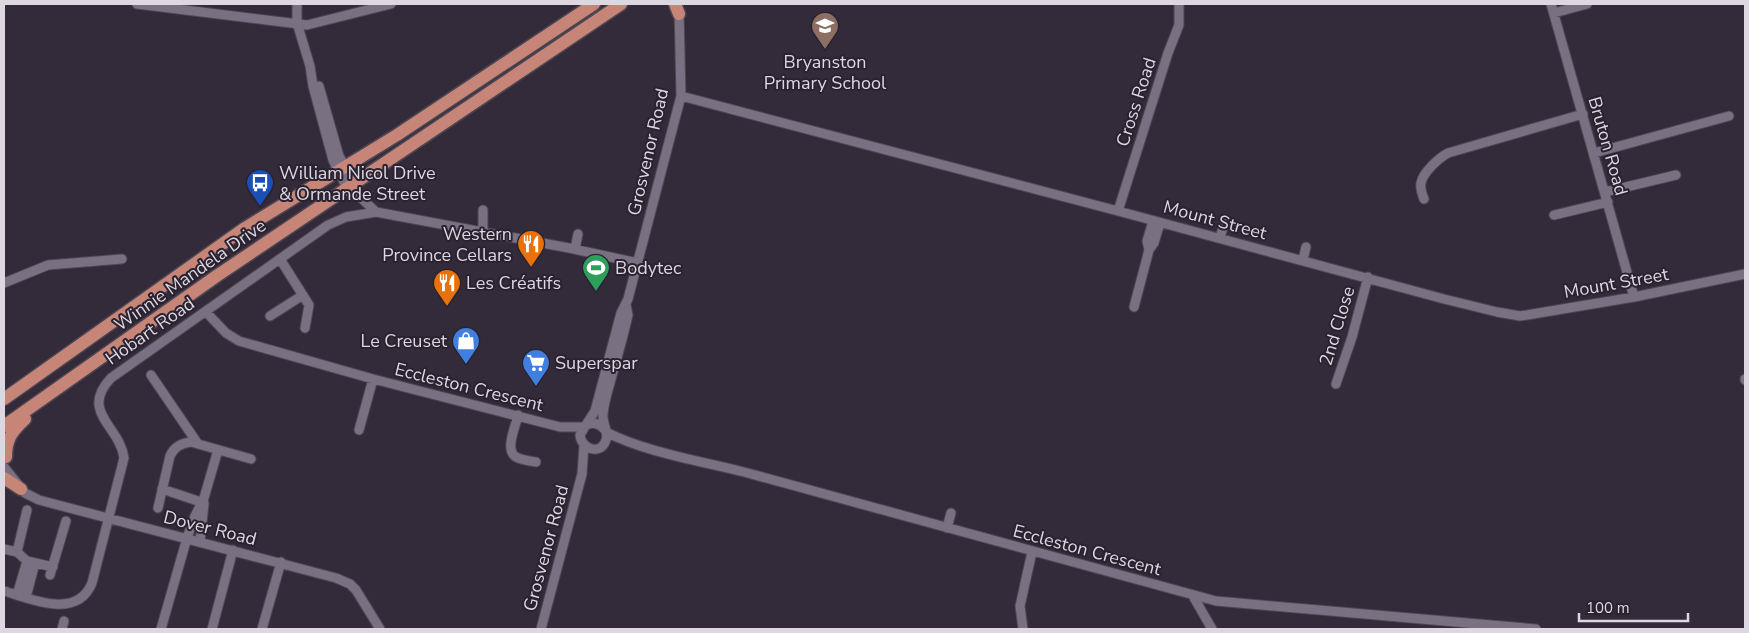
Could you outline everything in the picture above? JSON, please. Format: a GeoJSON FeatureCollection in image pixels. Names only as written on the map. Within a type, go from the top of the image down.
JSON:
{"type":"FeatureCollection","features":[{"type":"Feature","properties":{"kind":"main road","name":"Winnie Mandela Drive"},"geometry":{"type":"LineString","coordinates":[[4,399],[245,228],[436,109],[594,4]]}},
{"type":"Feature","properties":{"kind":"main road","name":"Winnie Mandela Drive"},"geometry":{"type":"LineString","coordinates":[[4,426],[218,275],[353,189],[621,4]]}},
{"type":"Feature","properties":{"kind":"main road"},"geometry":{"type":"LineString","coordinates":[[4,459],[9,436],[44,399]]}},
{"type":"Feature","properties":{"kind":"street"},"geometry":{"type":"LineString","coordinates":[[137,4],[310,24],[390,4]]}},
{"type":"Feature","properties":{"kind":"street"},"geometry":{"type":"LineString","coordinates":[[297,4],[297,23],[310,66],[326,137],[353,189],[376,212]]}},
{"type":"Feature","properties":{"kind":"street","name":"Cross Road"},"geometry":{"type":"LineString","coordinates":[[1118,211],[1168,53],[1179,25],[1179,4]]}},
{"type":"Feature","properties":{"kind":"street"},"geometry":{"type":"LineString","coordinates":[[1553,8],[1587,4]]}},
{"type":"Feature","properties":{"kind":"street","name":"Grosvenor Road"},"geometry":{"type":"LineString","coordinates":[[585,426],[595,411],[621,314],[626,306],[680,96],[678,7]]}},
{"type":"Feature","properties":{"kind":"street","name":"Bruton Road"},"geometry":{"type":"LineString","coordinates":[[1553,8],[1634,296]]}},
{"type":"Feature","properties":{"kind":"street","name":"Mount Street"},"geometry":{"type":"LineString","coordinates":[[680,96],[1479,308],[1520,316],[1745,274]]}},
{"type":"Feature","properties":{"kind":"street"},"geometry":{"type":"LineString","coordinates":[[1424,199],[1421,184],[1423,178],[1435,163],[1448,152],[1582,114]]}},
{"type":"Feature","properties":{"kind":"street"},"geometry":{"type":"LineString","coordinates":[[1594,153],[1729,116]]}},
{"type":"Feature","properties":{"kind":"street"},"geometry":{"type":"LineString","coordinates":[[1605,192],[1676,174]]}},
{"type":"Feature","properties":{"kind":"street"},"geometry":{"type":"LineString","coordinates":[[1554,216],[1608,202]]}},
{"type":"Feature","properties":{"kind":"street"},"geometry":{"type":"LineString","coordinates":[[483,210],[483,232]]}},
{"type":"Feature","properties":{"kind":"street","name":"Hobart Road"},"geometry":{"type":"LineString","coordinates":[[4,592],[64,605],[76,601],[86,594],[92,583],[124,458],[120,443],[100,411],[101,394],[105,385],[112,378],[315,233],[336,221],[355,215],[376,212],[575,249],[638,263]]}},
{"type":"Feature","properties":{"kind":"street"},"geometry":{"type":"LineString","coordinates":[[1220,238],[1225,220]]}},
{"type":"Feature","properties":{"kind":"street"},"geometry":{"type":"LineString","coordinates":[[1134,307],[1149,250],[1154,243],[1156,222]]}},
{"type":"Feature","properties":{"kind":"street"},"geometry":{"type":"LineString","coordinates":[[575,249],[578,234]]}},
{"type":"Feature","properties":{"kind":"street"},"geometry":{"type":"LineString","coordinates":[[1303,260],[1306,247]]}},
{"type":"Feature","properties":{"kind":"street"},"geometry":{"type":"LineString","coordinates":[[4,283],[48,265],[122,259]]}},
{"type":"Feature","properties":{"kind":"street"},"geometry":{"type":"LineString","coordinates":[[280,259],[310,307],[305,328]]}},
{"type":"Feature","properties":{"kind":"street","name":"2nd Close"},"geometry":{"type":"LineString","coordinates":[[1336,384],[1352,337],[1368,277]]}},
{"type":"Feature","properties":{"kind":"street"},"geometry":{"type":"LineString","coordinates":[[270,316],[303,295]]}},
{"type":"Feature","properties":{"kind":"street","name":"Grosvenor Road"},"geometry":{"type":"LineString","coordinates":[[605,430],[603,410],[628,315],[626,306]]}},
{"type":"Feature","properties":{"kind":"street","name":"Eccleston Crescent"},"geometry":{"type":"LineString","coordinates":[[206,312],[226,333],[239,340],[373,379],[560,427],[585,426]]}},
{"type":"Feature","properties":{"kind":"street"},"geometry":{"type":"LineString","coordinates":[[151,376],[198,444]]}},
{"type":"Feature","properties":{"kind":"street"},"geometry":{"type":"LineString","coordinates":[[358,430],[373,379]]}},
{"type":"Feature","properties":{"kind":"street"},"geometry":{"type":"LineString","coordinates":[[518,415],[510,449],[517,458],[536,462]]}},
{"type":"Feature","properties":{"kind":"street"},"geometry":{"type":"LineString","coordinates":[[590,423],[598,424],[605,430],[607,436],[602,446],[595,450],[589,449],[582,442],[580,435],[585,426],[590,423]]}},
{"type":"Feature","properties":{"kind":"street","name":"Eccleston Crescent"},"geometry":{"type":"LineString","coordinates":[[560,427],[582,442]]}},
{"type":"Feature","properties":{"kind":"street","name":"Eccleston Crescent"},"geometry":{"type":"LineString","coordinates":[[605,430],[640,445],[1216,601],[1536,629]]}},
{"type":"Feature","properties":{"kind":"street"},"geometry":{"type":"LineString","coordinates":[[158,508],[173,450],[186,442],[251,459]]}},
{"type":"Feature","properties":{"kind":"street","name":"Grosvenor Road"},"geometry":{"type":"LineString","coordinates":[[582,442],[582,474]]}},
{"type":"Feature","properties":{"kind":"street","name":"Eccleston Crescent"},"geometry":{"type":"LineString","coordinates":[[602,446],[614,444],[640,445]]}},
{"type":"Feature","properties":{"kind":"street","name":"Grosvenor Road"},"geometry":{"type":"LineString","coordinates":[[541,629],[582,474],[592,455],[602,446]]}},
{"type":"Feature","properties":{"kind":"street"},"geometry":{"type":"LineString","coordinates":[[200,542],[204,501],[218,450]]}},
{"type":"Feature","properties":{"kind":"street","name":"Dover Road"},"geometry":{"type":"LineString","coordinates":[[4,459],[13,483],[30,496],[39,500],[281,562],[350,584],[359,594],[380,629]]}},
{"type":"Feature","properties":{"kind":"street"},"geometry":{"type":"LineString","coordinates":[[162,489],[204,501]]}},
{"type":"Feature","properties":{"kind":"street"},"geometry":{"type":"LineString","coordinates":[[161,629],[186,538],[204,501]]}},
{"type":"Feature","properties":{"kind":"street"},"geometry":{"type":"LineString","coordinates":[[17,552],[27,510]]}},
{"type":"Feature","properties":{"kind":"street"},"geometry":{"type":"LineString","coordinates":[[947,528],[951,513]]}},
{"type":"Feature","properties":{"kind":"street"},"geometry":{"type":"LineString","coordinates":[[4,549],[17,552],[31,562],[52,571],[66,521]]}},
{"type":"Feature","properties":{"kind":"street"},"geometry":{"type":"LineString","coordinates":[[212,629],[233,550]]}},
{"type":"Feature","properties":{"kind":"street"},"geometry":{"type":"LineString","coordinates":[[1023,629],[1020,606],[1032,552]]}},
{"type":"Feature","properties":{"kind":"street"},"geometry":{"type":"LineString","coordinates":[[22,596],[31,562]]}},
{"type":"Feature","properties":{"kind":"street"},"geometry":{"type":"LineString","coordinates":[[262,629],[281,562]]}},
{"type":"Feature","properties":{"kind":"street"},"geometry":{"type":"LineString","coordinates":[[1193,596],[1212,629]]}},
{"type":"Feature","properties":{"kind":"place","name":"Bryanston Primary School"},"geometry":{"type":"Point","coordinates":[825,50]}},
{"type":"Feature","properties":{"kind":"place","name":"William Nicol Drive & Ormande Street"},"geometry":{"type":"Point","coordinates":[260,207]}},
{"type":"Feature","properties":{"kind":"place","name":"Western Province Cellars"},"geometry":{"type":"Point","coordinates":[531,268]}},
{"type":"Feature","properties":{"kind":"place","name":"Bodytec"},"geometry":{"type":"Point","coordinates":[596,292]}},
{"type":"Feature","properties":{"kind":"place","name":"Les Créatifs"},"geometry":{"type":"Point","coordinates":[447,307]}},
{"type":"Feature","properties":{"kind":"place","name":"Le Creuset"},"geometry":{"type":"Point","coordinates":[466,365]}},
{"type":"Feature","properties":{"kind":"place","name":"Superspar"},"geometry":{"type":"Point","coordinates":[536,387]}}]}
